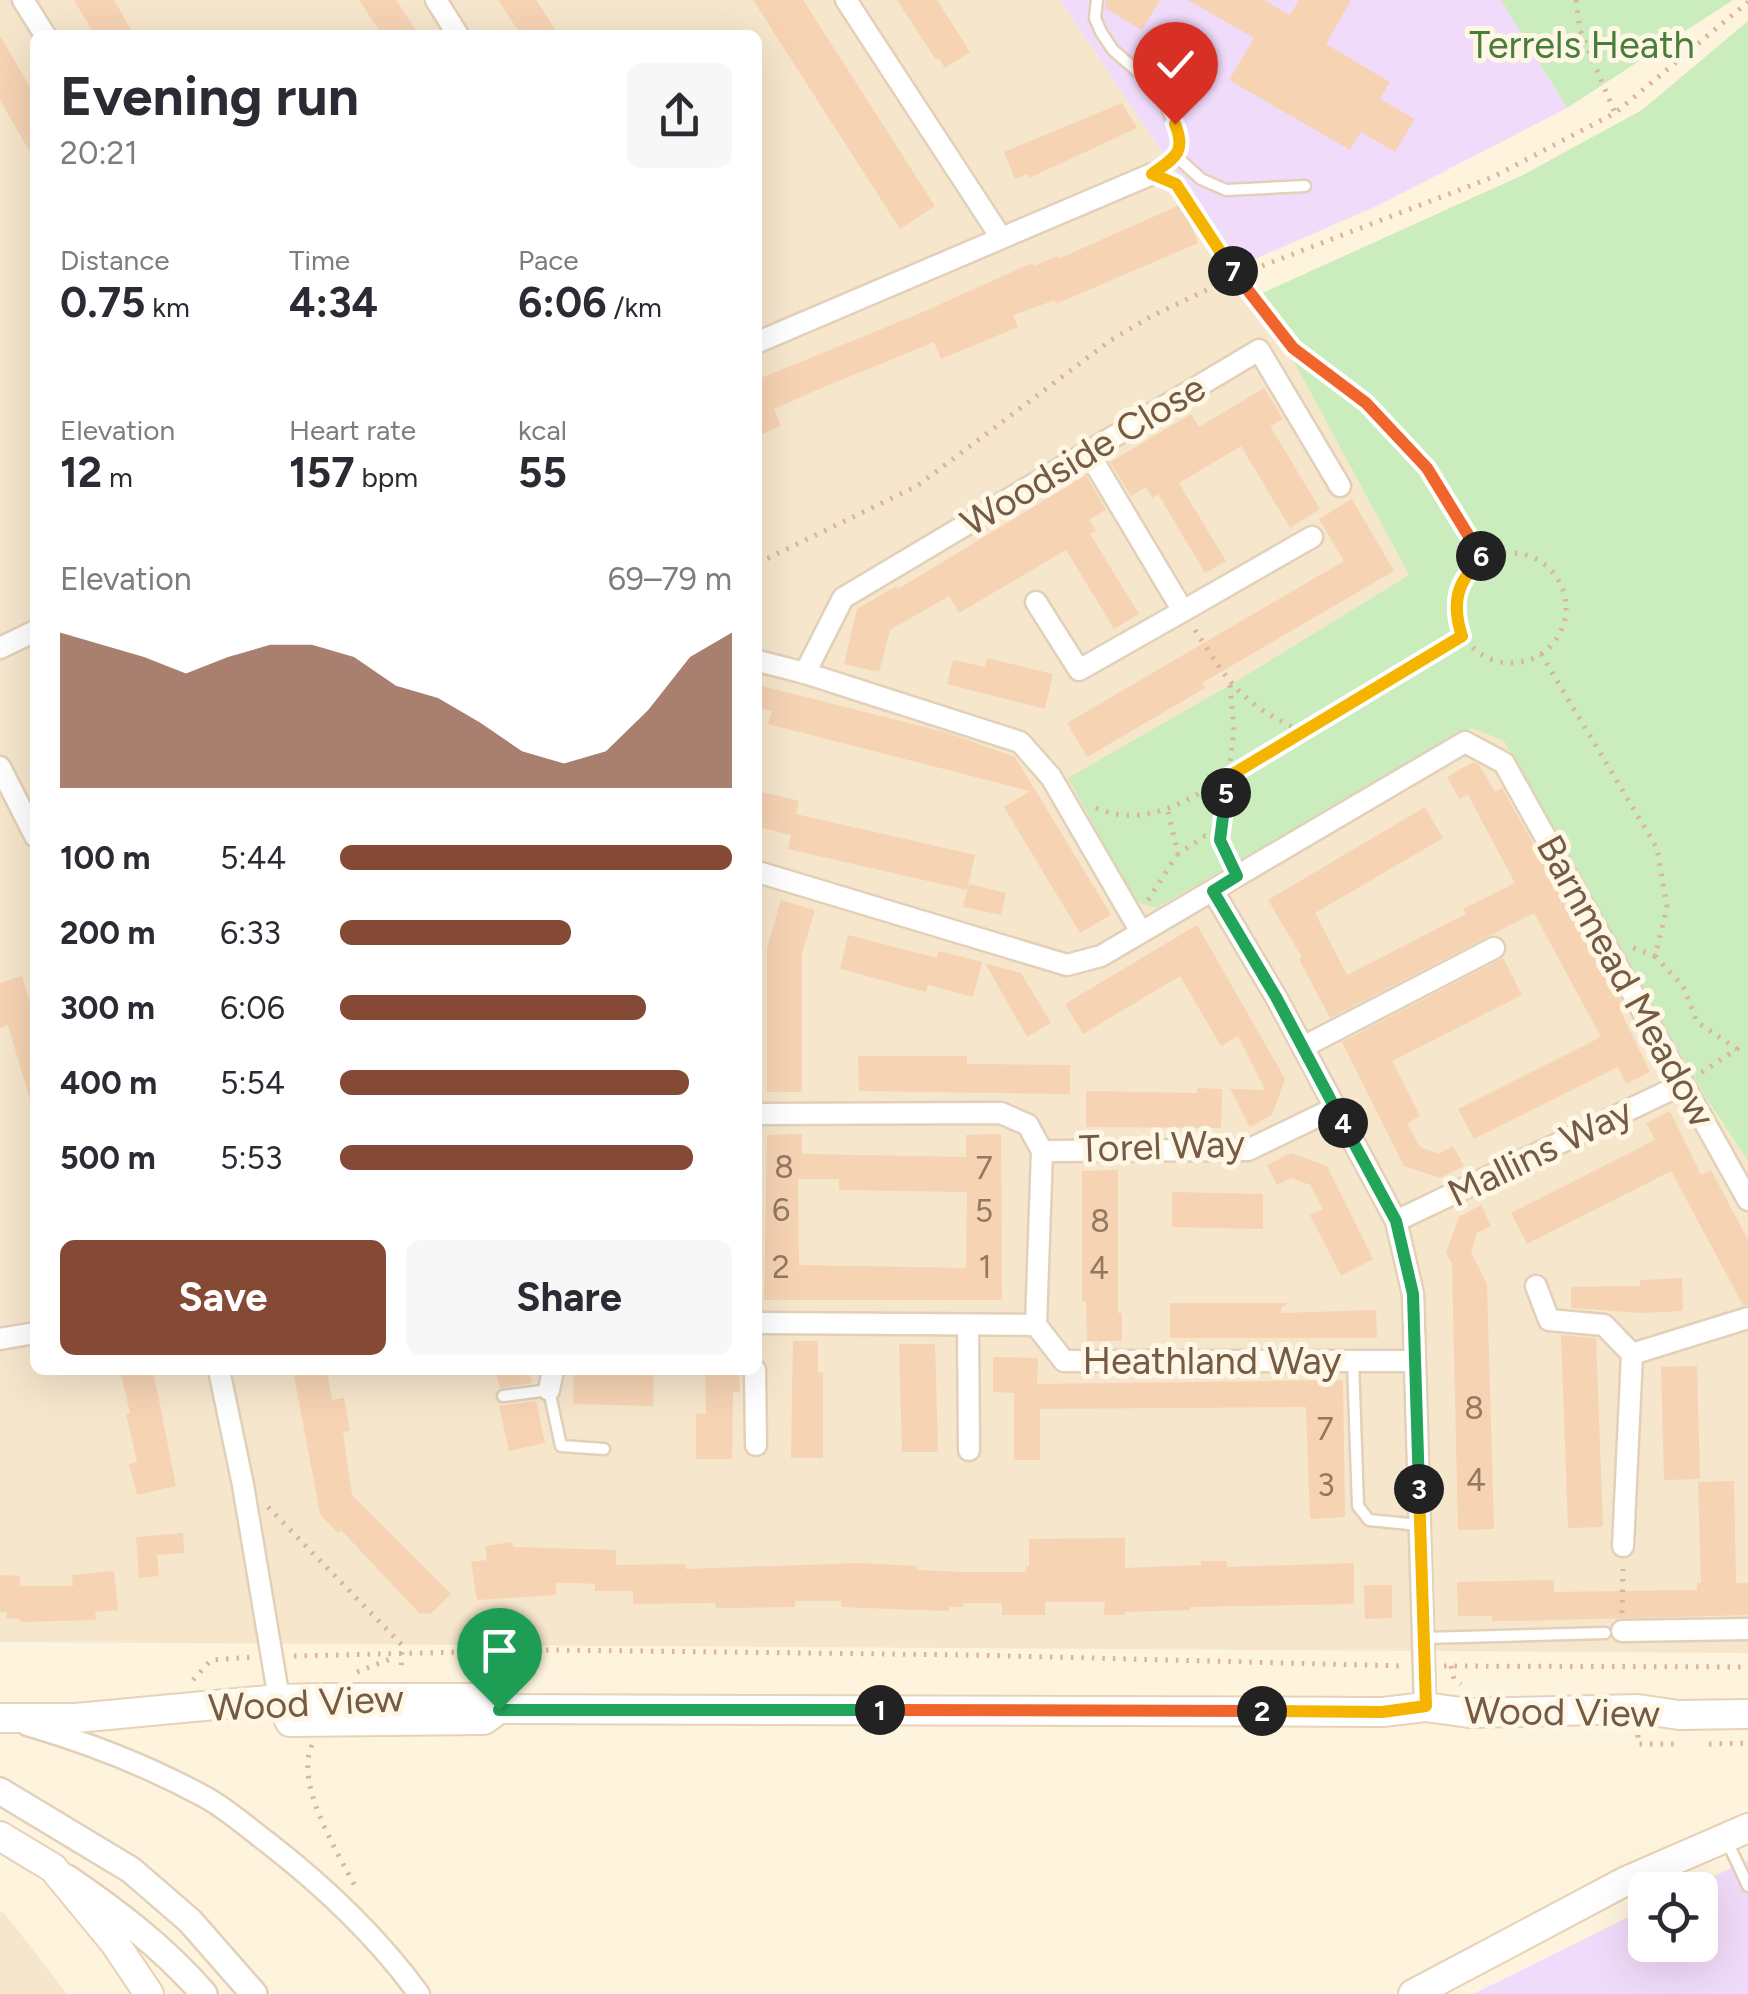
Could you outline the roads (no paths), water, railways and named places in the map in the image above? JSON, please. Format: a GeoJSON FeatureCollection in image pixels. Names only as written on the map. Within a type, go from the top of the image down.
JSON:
{"type":"FeatureCollection","features":[{"type":"Feature","properties":{"kind":"main road","name":"Wood View"},"geometry":{"type":"LineString","coordinates":[[3,1718],[164,1712],[279,1698],[480,1698],[499,1710],[1382,1712],[1426,1706],[1469,1714],[1638,1709],[1679,1714],[1748,1714]]}},
{"type":"Feature","properties":{"kind":"main road"},"geometry":{"type":"LineString","coordinates":[[279,1698],[290,1722],[484,1720],[499,1710]]}},
{"type":"Feature","properties":{"kind":"main road"},"geometry":{"type":"LineString","coordinates":[[1413,1994],[1626,1881],[1737,1833]]}},
{"type":"Feature","properties":{"kind":"main road"},"geometry":{"type":"LineString","coordinates":[[0,1836],[54,1868],[114,1942],[149,1994]]}},
{"type":"Feature","properties":{"kind":"street"},"geometry":{"type":"LineString","coordinates":[[24,0],[42,30]]}},
{"type":"Feature","properties":{"kind":"street"},"geometry":{"type":"LineString","coordinates":[[436,0],[455,30]]}},
{"type":"Feature","properties":{"kind":"street"},"geometry":{"type":"LineString","coordinates":[[846,0],[1000,236]]}},
{"type":"Feature","properties":{"kind":"street"},"geometry":{"type":"LineString","coordinates":[[762,340],[1152,174]]}},
{"type":"Feature","properties":{"kind":"street","name":"Woodside Close"},"geometry":{"type":"LineString","coordinates":[[805,672],[843,598],[1259,350],[1340,486]]}},
{"type":"Feature","properties":{"kind":"street"},"geometry":{"type":"LineString","coordinates":[[1088,452],[1183,611]]}},
{"type":"Feature","properties":{"kind":"street"},"geometry":{"type":"LineString","coordinates":[[1036,602],[1079,670],[1312,536]]}},
{"type":"Feature","properties":{"kind":"street"},"geometry":{"type":"LineString","coordinates":[[0,648],[30,634]]}},
{"type":"Feature","properties":{"kind":"street"},"geometry":{"type":"LineString","coordinates":[[762,661],[1020,742],[1050,778],[1141,932]]}},
{"type":"Feature","properties":{"kind":"street","name":"Barnmead Meadow"},"geometry":{"type":"LineString","coordinates":[[1213,891],[1465,742],[1504,763],[1748,1200]]}},
{"type":"Feature","properties":{"kind":"street"},"geometry":{"type":"LineString","coordinates":[[0,767],[30,826]]}},
{"type":"Feature","properties":{"kind":"street"},"geometry":{"type":"LineString","coordinates":[[762,873],[1067,966],[1101,956],[1213,891],[1396,1221],[1413,1294],[1426,1706]]}},
{"type":"Feature","properties":{"kind":"street"},"geometry":{"type":"LineString","coordinates":[[1303,1048],[1494,948]]}},
{"type":"Feature","properties":{"kind":"street","name":"Mallins Way"},"geometry":{"type":"LineString","coordinates":[[1396,1221],[1684,1084]]}},
{"type":"Feature","properties":{"kind":"street","name":"Torel Way"},"geometry":{"type":"LineString","coordinates":[[1042,1151],[1248,1150],[1335,1108]]}},
{"type":"Feature","properties":{"kind":"street"},"geometry":{"type":"LineString","coordinates":[[762,1114],[1002,1114],[1028,1125],[1042,1151],[1036,1325]]}},
{"type":"Feature","properties":{"kind":"street"},"geometry":{"type":"LineString","coordinates":[[1536,1286],[1550,1320],[1604,1325],[1632,1354],[1623,1546]]}},
{"type":"Feature","properties":{"kind":"street"},"geometry":{"type":"LineString","coordinates":[[1632,1354],[1748,1318]]}},
{"type":"Feature","properties":{"kind":"street","name":"Heathland Way"},"geometry":{"type":"LineString","coordinates":[[762,1324],[1036,1325],[1064,1361],[1414,1361]]}},
{"type":"Feature","properties":{"kind":"street"},"geometry":{"type":"LineString","coordinates":[[968,1326],[969,1450]]}},
{"type":"Feature","properties":{"kind":"street"},"geometry":{"type":"LineString","coordinates":[[0,1338],[30,1333]]}},
{"type":"Feature","properties":{"kind":"street"},"geometry":{"type":"LineString","coordinates":[[221,1375],[279,1698]]}},
{"type":"Feature","properties":{"kind":"street"},"geometry":{"type":"LineString","coordinates":[[755,1375],[756,1446]]}},
{"type":"Feature","properties":{"kind":"street"},"geometry":{"type":"LineString","coordinates":[[1613,1632],[1748,1629]]}},
{"type":"Feature","properties":{"kind":"street"},"geometry":{"type":"LineString","coordinates":[[3,1718],[118,1756],[209,1799],[303,1870],[350,1913],[419,1994]]}},
{"type":"Feature","properties":{"kind":"street"},"geometry":{"type":"LineString","coordinates":[[0,1791],[132,1870],[190,1921],[254,1994]]}},
{"type":"Feature","properties":{"kind":"street"},"geometry":{"type":"LineString","coordinates":[[54,1868],[110,1907],[173,1959],[204,1994]]}},
{"type":"Feature","properties":{"kind":"lane"},"geometry":{"type":"LineString","coordinates":[[1096,0],[1095,18],[1113,50],[1165,94],[1181,140],[1176,156],[1152,174]]}},
{"type":"Feature","properties":{"kind":"lane"},"geometry":{"type":"LineString","coordinates":[[1176,156],[1201,179],[1226,190],[1305,186]]}},
{"type":"Feature","properties":{"kind":"lane"},"geometry":{"type":"LineString","coordinates":[[1352,1361],[1358,1506],[1369,1520],[1420,1526]]}},
{"type":"Feature","properties":{"kind":"lane"},"geometry":{"type":"LineString","coordinates":[[503,1396],[551,1380],[561,1446],[604,1450]]}},
{"type":"Feature","properties":{"kind":"lane"},"geometry":{"type":"LineString","coordinates":[[1424,1638],[1613,1632]]}},
{"type":"Feature","properties":{"kind":"lane"},"geometry":{"type":"LineString","coordinates":[[1737,1833],[1748,1886]]}},
{"type":"Feature","properties":{"kind":"park label","name":"Terrels Heath"},"geometry":{"type":"Point","coordinates":[1582,45]}}]}
